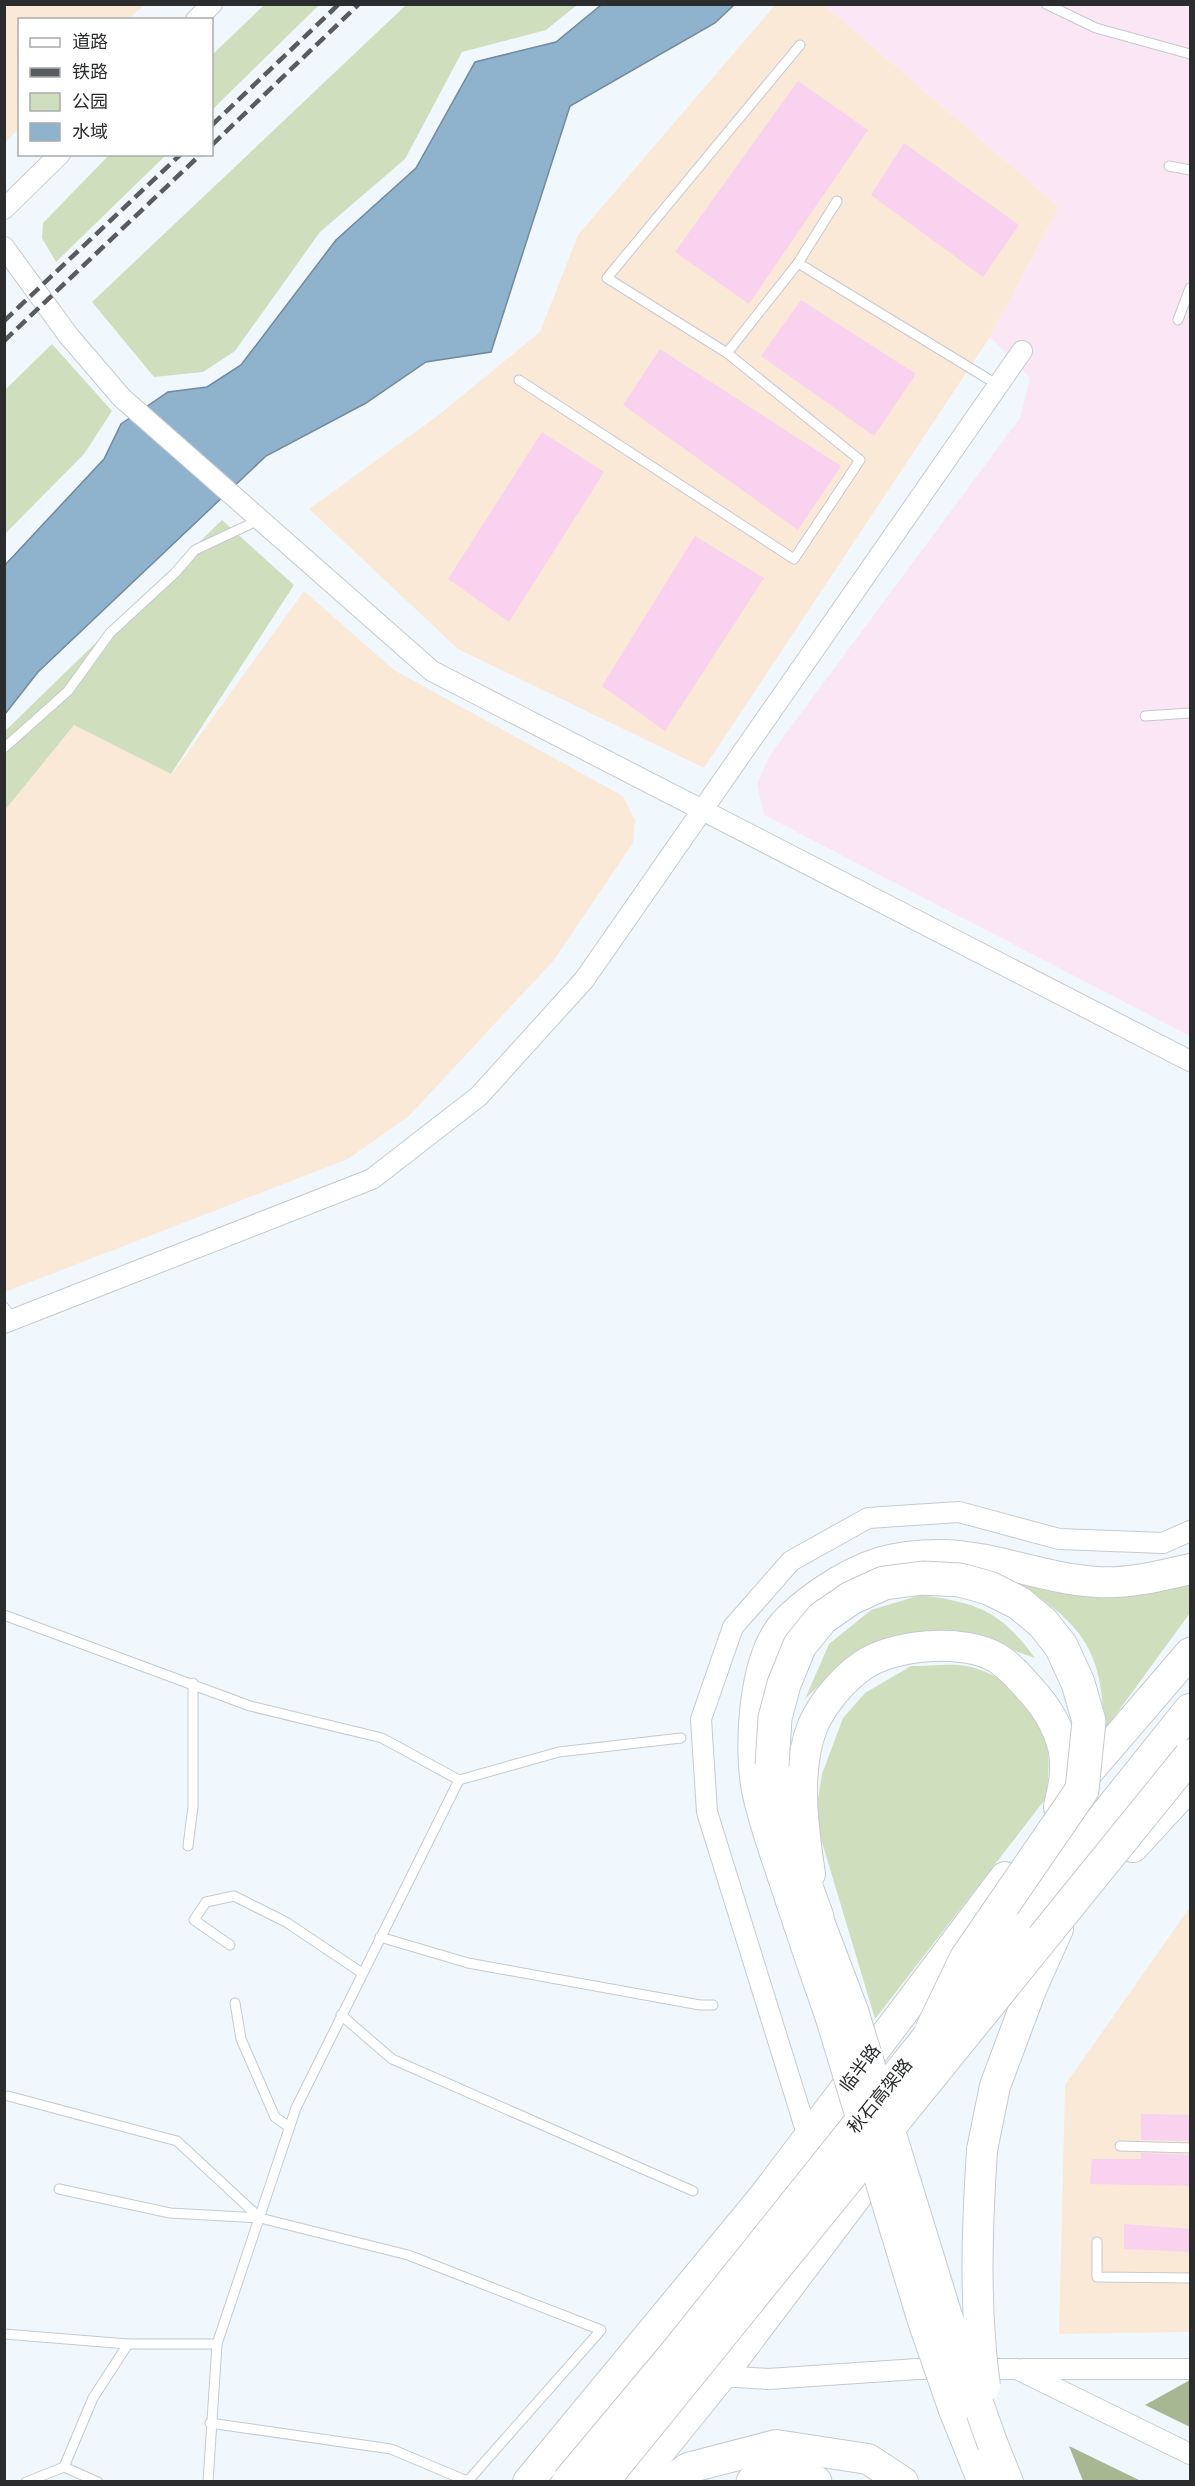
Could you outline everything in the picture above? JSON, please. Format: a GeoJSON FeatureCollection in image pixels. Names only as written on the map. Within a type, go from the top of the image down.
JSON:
{"type":"FeatureCollection","features":[{"type":"Feature","properties":{"kind":"highway"},"geometry":{"type":"LineString","coordinates":[[817,1917],[788,1838],[772,1765],[775,1718],[784,1684],[800,1645],[822,1618],[851,1598],[884,1583],[923,1578],[960,1580],[989,1588],[1019,1603],[1043,1623],[1061,1646],[1078,1683],[1089,1721],[1082,1790],[966,1959],[931,2032]]}},
{"type":"Feature","properties":{"kind":"highway","name":"秋石高架路"},"geometry":{"type":"LineString","coordinates":[[568,2481],[675,2354],[1191,1710]]}},
{"type":"Feature","properties":{"kind":"highway","name":"秋石高架路"},"geometry":{"type":"LineString","coordinates":[[602,2481],[1191,1756]]}},
{"type":"Feature","properties":{"kind":"highway"},"geometry":{"type":"LineString","coordinates":[[753,2481],[772,2475],[815,2481]]}},
{"type":"Feature","properties":{"kind":"main road"},"geometry":{"type":"LineString","coordinates":[[1008,2481],[993,2445],[841,2013],[758,1793],[752,1739],[758,1691],[767,1657],[783,1625],[809,1600],[870,1564],[901,1556],[946,1555],[985,1560],[1056,1576],[1098,1582],[1144,1580],[1191,1569]]}},
{"type":"Feature","properties":{"kind":"main road"},"geometry":{"type":"LineString","coordinates":[[983,2481],[954,2410],[923,2321],[817,1917],[805,1840],[804,1761],[814,1725],[836,1689],[862,1665],[894,1651],[960,1646],[997,1658],[1046,1708],[1060,1734],[1066,1770],[1059,1807]]}},
{"type":"Feature","properties":{"kind":"main road","name":"临半路"},"geometry":{"type":"LineString","coordinates":[[528,2481],[765,2195],[1059,1807],[1191,1653]]}},
{"type":"Feature","properties":{"kind":"main road"},"geometry":{"type":"LineString","coordinates":[[635,2481],[721,2376],[1058,1929],[1191,1785]]}},
{"type":"Feature","properties":{"kind":"main road"},"geometry":{"type":"LineString","coordinates":[[993,2445],[977,2330],[978,2220],[982,2150],[995,2086],[1032,1987],[1058,1929]]}},
{"type":"Feature","properties":{"kind":"main road"},"geometry":{"type":"LineString","coordinates":[[668,2481],[688,2468],[776,2445],[868,2458],[903,2481]]}},
{"type":"Feature","properties":{"kind":"street"},"geometry":{"type":"LineString","coordinates":[[198,18],[212,4]]}},
{"type":"Feature","properties":{"kind":"street"},"geometry":{"type":"LineString","coordinates":[[4,209],[58,156]]}},
{"type":"Feature","properties":{"kind":"street"},"geometry":{"type":"LineString","coordinates":[[4,246],[68,335],[122,398],[238,503],[261,519],[432,671],[1191,1061]]}},
{"type":"Feature","properties":{"kind":"street"},"geometry":{"type":"LineString","coordinates":[[8,1316],[372,1179],[479,1096],[584,980],[1022,351]]}},
{"type":"Feature","properties":{"kind":"street"},"geometry":{"type":"LineString","coordinates":[[808,2138],[707,1812],[701,1719],[733,1627],[791,1560],[868,1518],[959,1512],[1059,1539],[1163,1543],[1191,1531]]}},
{"type":"Feature","properties":{"kind":"street"},"geometry":{"type":"LineString","coordinates":[[649,2337],[721,2376],[768,2379],[917,2369],[1191,2369]]}},
{"type":"Feature","properties":{"kind":"street"},"geometry":{"type":"LineString","coordinates":[[1017,2369],[1191,2454]]}},
{"type":"Feature","properties":{"kind":"lane"},"geometry":{"type":"LineString","coordinates":[[1046,4],[1096,28],[1191,54]]}},
{"type":"Feature","properties":{"kind":"lane"},"geometry":{"type":"LineString","coordinates":[[519,380],[794,559],[860,460],[727,353],[607,278],[800,45]]}},
{"type":"Feature","properties":{"kind":"lane"},"geometry":{"type":"LineString","coordinates":[[1169,166],[1191,170]]}},
{"type":"Feature","properties":{"kind":"lane"},"geometry":{"type":"LineString","coordinates":[[727,353],[798,263],[837,201]]}},
{"type":"Feature","properties":{"kind":"lane"},"geometry":{"type":"LineString","coordinates":[[798,263],[998,385]]}},
{"type":"Feature","properties":{"kind":"lane"},"geometry":{"type":"LineString","coordinates":[[1178,320],[1191,288]]}},
{"type":"Feature","properties":{"kind":"lane"},"geometry":{"type":"LineString","coordinates":[[4,748],[68,691],[110,633],[176,573],[195,550],[261,519]]}},
{"type":"Feature","properties":{"kind":"lane"},"geometry":{"type":"LineString","coordinates":[[1145,716],[1191,714]]}},
{"type":"Feature","properties":{"kind":"lane"},"geometry":{"type":"LineString","coordinates":[[4,1615],[250,1706],[382,1738],[459,1780],[559,1752],[681,1738]]}},
{"type":"Feature","properties":{"kind":"lane"},"geometry":{"type":"LineString","coordinates":[[188,1846],[193,1807],[192,1683]]}},
{"type":"Feature","properties":{"kind":"lane"},"geometry":{"type":"LineString","coordinates":[[208,2481],[210,2423],[217,2344],[289,2127],[341,2015],[459,1780]]}},
{"type":"Feature","properties":{"kind":"lane"},"geometry":{"type":"LineString","coordinates":[[230,1945],[194,1920],[206,1902],[234,1896],[286,1922],[362,1973]]}},
{"type":"Feature","properties":{"kind":"lane"},"geometry":{"type":"LineString","coordinates":[[380,1937],[468,1963],[700,2005],[713,2005]]}},
{"type":"Feature","properties":{"kind":"lane"},"geometry":{"type":"LineString","coordinates":[[235,2003],[241,2039],[275,2117],[289,2127]]}},
{"type":"Feature","properties":{"kind":"lane"},"geometry":{"type":"LineString","coordinates":[[341,2015],[392,2060],[693,2191]]}},
{"type":"Feature","properties":{"kind":"lane"},"geometry":{"type":"LineString","coordinates":[[8,2096],[177,2141],[260,2218]]}},
{"type":"Feature","properties":{"kind":"lane"},"geometry":{"type":"LineString","coordinates":[[1120,2146],[1191,2148]]}},
{"type":"Feature","properties":{"kind":"lane"},"geometry":{"type":"LineString","coordinates":[[59,2189],[170,2213],[260,2218],[408,2255],[601,2330],[467,2481],[390,2450],[210,2423]]}},
{"type":"Feature","properties":{"kind":"lane"},"geometry":{"type":"LineString","coordinates":[[1097,2242],[1097,2277],[1191,2278]]}},
{"type":"Feature","properties":{"kind":"lane"},"geometry":{"type":"LineString","coordinates":[[4,2334],[128,2344],[217,2344]]}},
{"type":"Feature","properties":{"kind":"lane"},"geometry":{"type":"LineString","coordinates":[[64,2467],[93,2398],[128,2344]]}},
{"type":"Feature","properties":{"kind":"lane"},"geometry":{"type":"LineString","coordinates":[[26,2481],[64,2467],[99,2481]]}},
{"type":"Feature","properties":{"kind":"shaded area"},"geometry":{"type":"Polygon","coordinates":[[[5,4],[144,4],[130,18],[18,18],[18,129],[5,143],[5,4]]]}},
{"type":"Feature","properties":{"kind":"shaded area"},"geometry":{"type":"Polygon","coordinates":[[[775,5],[824,5],[1059,207],[990,337],[704,768],[458,649],[309,509],[440,414],[540,332],[578,235],[775,5]]]}},
{"type":"Feature","properties":{"kind":"shaded area"},"geometry":{"type":"Polygon","coordinates":[[[824,5],[1190,5],[1190,1036],[764,815],[757,784],[770,755],[1020,418],[1030,378],[990,337],[1059,207],[824,5]]]}},
{"type":"Feature","properties":{"kind":"shaded area"},"geometry":{"type":"Polygon","coordinates":[[[304,591],[394,670],[623,796],[635,820],[633,843],[554,960],[409,1116],[348,1159],[5,1292],[5,807],[74,725],[172,774],[304,591]]]}},
{"type":"Feature","properties":{"kind":"shaded area"},"geometry":{"type":"Polygon","coordinates":[[[1190,1907],[1190,2332],[1059,2334],[1065,2085],[1190,1907]]]}},
{"type":"Feature","properties":{"kind":"green space"},"geometry":{"type":"Polygon","coordinates":[[[265,4],[319,5],[213,109],[213,54],[265,4]]]}},
{"type":"Feature","properties":{"kind":"green space"},"geometry":{"type":"Polygon","coordinates":[[[406,5],[577,5],[546,30],[462,52],[405,159],[320,232],[235,351],[203,372],[154,377],[92,302],[406,5]]]}},
{"type":"Feature","properties":{"kind":"green space"},"geometry":{"type":"Polygon","coordinates":[[[108,156],[165,156],[56,262],[42,238],[43,223],[108,156]]]}},
{"type":"Feature","properties":{"kind":"green space"},"geometry":{"type":"Polygon","coordinates":[[[52,344],[112,411],[84,454],[5,534],[5,390],[52,344]]]}},
{"type":"Feature","properties":{"kind":"green space"},"geometry":{"type":"Polygon","coordinates":[[[222,520],[294,585],[171,774],[74,725],[5,810],[5,731],[222,520]]]}},
{"type":"Feature","properties":{"kind":"green space"},"geometry":{"type":"Polygon","coordinates":[[[1013,1580],[1123,1596],[1190,1584],[1190,1613],[1104,1731],[1099,1678],[1084,1640],[1056,1610],[1013,1580]]]}},
{"type":"Feature","properties":{"kind":"green space"},"geometry":{"type":"Polygon","coordinates":[[[921,1595],[958,1601],[986,1612],[1010,1629],[1035,1658],[1004,1647],[846,1659],[805,1699],[829,1644],[871,1610],[921,1595]]]}},
{"type":"Feature","properties":{"kind":"green space"},"geometry":{"type":"Polygon","coordinates":[[[953,1665],[979,1669],[1003,1681],[1024,1698],[1040,1720],[1047,1740],[1049,1765],[1047,1797],[875,2019],[821,1839],[817,1806],[822,1774],[843,1718],[865,1693],[911,1666],[953,1665]]]}},
{"type":"Feature","properties":{"kind":"green space"},"geometry":{"type":"Polygon","coordinates":[[[1190,2380],[1190,2427],[1145,2405],[1190,2380]]]}},
{"type":"Feature","properties":{"kind":"green space"},"geometry":{"type":"Polygon","coordinates":[[[1069,2446],[1141,2481],[1083,2481],[1069,2446]]]}},
{"type":"Feature","properties":{"kind":"water"},"geometry":{"type":"Polygon","coordinates":[[[601,5],[734,5],[715,23],[570,106],[491,352],[426,362],[366,403],[266,456],[38,672],[5,714],[5,565],[104,459],[121,424],[168,392],[207,387],[241,365],[336,240],[416,168],[475,62],[556,42],[601,5]]]}},
{"type":"Feature","properties":{"kind":"building"},"geometry":{"type":"Polygon","coordinates":[[[798,81],[868,130],[749,304],[675,252],[798,81]]]}},
{"type":"Feature","properties":{"kind":"building"},"geometry":{"type":"Polygon","coordinates":[[[904,143],[1019,225],[983,277],[871,195],[904,143]]]}},
{"type":"Feature","properties":{"kind":"building"},"geometry":{"type":"Polygon","coordinates":[[[801,300],[916,374],[874,436],[761,356],[801,300]]]}},
{"type":"Feature","properties":{"kind":"building"},"geometry":{"type":"Polygon","coordinates":[[[660,349],[841,466],[798,530],[623,405],[660,349]]]}},
{"type":"Feature","properties":{"kind":"building"},"geometry":{"type":"Polygon","coordinates":[[[542,432],[604,472],[509,622],[448,579],[542,432]]]}},
{"type":"Feature","properties":{"kind":"building"},"geometry":{"type":"Polygon","coordinates":[[[695,536],[764,578],[665,731],[602,686],[695,536]]]}},
{"type":"Feature","properties":{"kind":"building"},"geometry":{"type":"Polygon","coordinates":[[[1141,2114],[1191,2115],[1191,2141],[1141,2140],[1141,2114]]]}},
{"type":"Feature","properties":{"kind":"building"},"geometry":{"type":"Polygon","coordinates":[[[1141,2153],[1191,2155],[1191,2186],[1090,2184],[1092,2159],[1141,2159],[1141,2153]]]}},
{"type":"Feature","properties":{"kind":"building"},"geometry":{"type":"Polygon","coordinates":[[[1124,2224],[1191,2229],[1191,2252],[1124,2249],[1124,2224]]]}},
{"type":"Feature","properties":{"kind":"railway"},"geometry":{"type":"LineString","coordinates":[[213,124],[339,4]]}},
{"type":"Feature","properties":{"kind":"railway"},"geometry":{"type":"LineString","coordinates":[[213,144],[359,4]]}},
{"type":"Feature","properties":{"kind":"railway"},"geometry":{"type":"LineString","coordinates":[[4,321],[179,156]]}},
{"type":"Feature","properties":{"kind":"railway"},"geometry":{"type":"LineString","coordinates":[[4,341],[199,156]]}}]}
